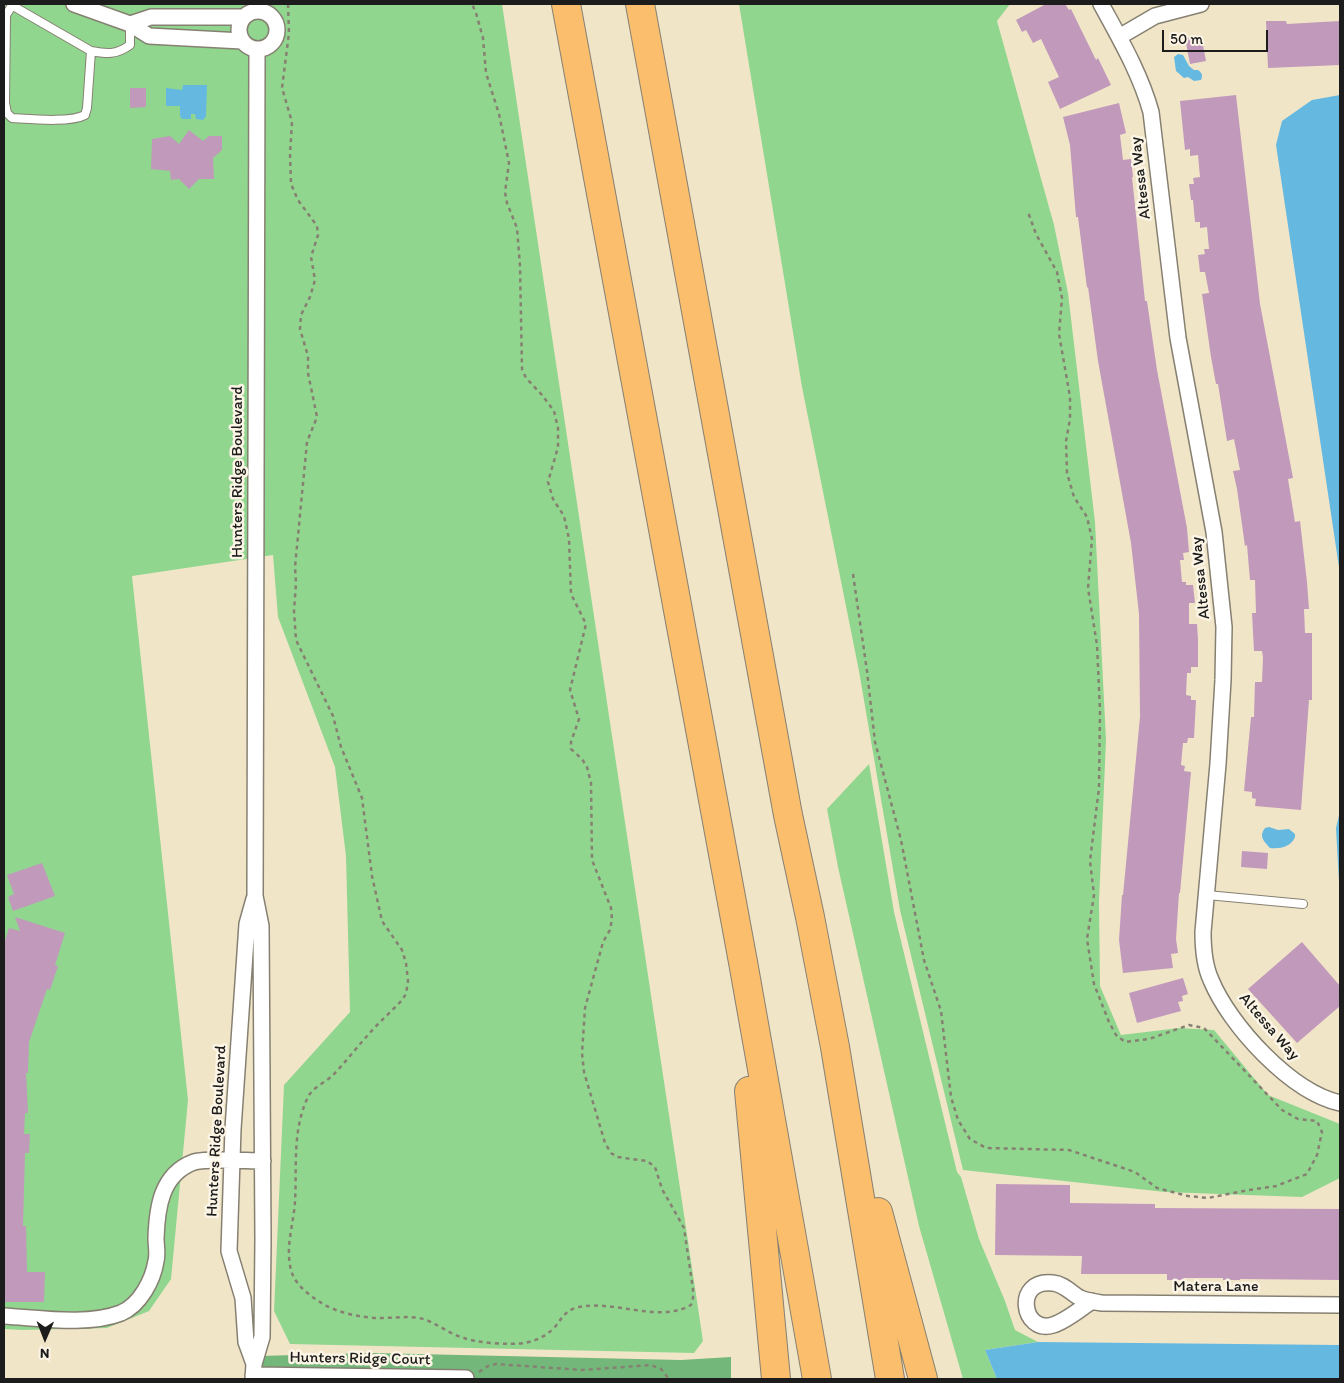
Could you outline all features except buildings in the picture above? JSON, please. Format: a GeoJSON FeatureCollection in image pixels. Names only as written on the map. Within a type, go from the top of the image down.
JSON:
{"type":"FeatureCollection","features":[{"type":"Feature","properties":{"kind":"highway"},"geometry":{"type":"LineString","coordinates":[[566,4],[817,1379]]}},
{"type":"Feature","properties":{"kind":"highway"},"geometry":{"type":"LineString","coordinates":[[640,4],[788,815],[835,1047],[890,1379]]}},
{"type":"Feature","properties":{"kind":"highway"},"geometry":{"type":"LineString","coordinates":[[742,962],[746,1058],[776,1379]]}},
{"type":"Feature","properties":{"kind":"highway"},"geometry":{"type":"LineString","coordinates":[[835,1047],[923,1379]]}},
{"type":"Feature","properties":{"kind":"street"},"geometry":{"type":"LineString","coordinates":[[74,4],[130,24],[150,36],[242,41]]}},
{"type":"Feature","properties":{"kind":"street","name":"Altessa Way"},"geometry":{"type":"LineString","coordinates":[[1101,4],[1144,89],[1151,112],[1178,338],[1214,532],[1219,574],[1224,627],[1223,680],[1203,932],[1204,956],[1211,980],[1225,1005],[1246,1033],[1289,1078],[1308,1090],[1330,1100],[1340,1102]]}},
{"type":"Feature","properties":{"kind":"street"},"geometry":{"type":"LineString","coordinates":[[1119,37],[1155,16],[1162,9],[1201,4]]}},
{"type":"Feature","properties":{"kind":"street"},"geometry":{"type":"LineString","coordinates":[[130,24],[151,17],[253,10],[267,13],[272,17],[277,28],[277,34],[270,45],[265,48],[257,49],[246,45],[242,41],[238,28],[253,10]]}},
{"type":"Feature","properties":{"kind":"street","name":"Hunters Ridge Boulevard"},"geometry":{"type":"LineString","coordinates":[[253,1373],[262,1337],[263,1161],[261,926],[255,896],[257,49]]}},
{"type":"Feature","properties":{"kind":"street","name":"Hunters Ridge Boulevard"},"geometry":{"type":"LineString","coordinates":[[253,1373],[246,1342],[244,1298],[229,1251],[232,1161],[248,924],[255,896]]}},
{"type":"Feature","properties":{"kind":"street"},"geometry":{"type":"LineString","coordinates":[[4,1316],[98,1319],[123,1312],[140,1298],[150,1281],[156,1260],[157,1216],[160,1198],[168,1182],[179,1171],[194,1162],[209,1160],[263,1161]]}},
{"type":"Feature","properties":{"kind":"street","name":"Matera Lane"},"geometry":{"type":"LineString","coordinates":[[1092,1301],[1102,1304],[1340,1305]]}},
{"type":"Feature","properties":{"kind":"street","name":"Hunters Ridge Court"},"geometry":{"type":"LineString","coordinates":[[253,1373],[472,1377]]}},
{"type":"Feature","properties":{"kind":"lane"},"geometry":{"type":"LineString","coordinates":[[91,51],[85,116],[57,120],[12,118],[7,113],[5,103],[6,15],[13,5],[91,51],[109,54],[121,52],[130,46],[130,24]]}},
{"type":"Feature","properties":{"kind":"lane"},"geometry":{"type":"LineString","coordinates":[[1207,895],[1302,904]]}},
{"type":"Feature","properties":{"kind":"path"},"geometry":{"type":"LineString","coordinates":[[288,4],[289,33],[282,88],[292,122],[291,184],[298,200],[317,226],[318,235],[311,257],[315,280],[310,297],[301,315],[300,329],[308,356],[308,373],[317,416],[307,442],[295,567],[294,611],[296,640],[333,716],[341,747],[362,798],[372,876],[382,922],[402,950],[408,981],[406,994],[402,1000],[332,1076],[309,1095],[302,1116],[295,1155],[295,1201],[289,1251],[290,1266],[294,1280],[308,1294],[340,1311],[359,1316],[421,1319],[463,1338],[484,1342],[521,1344],[545,1336],[554,1328],[563,1315],[574,1308],[588,1306],[653,1311],[684,1310],[691,1306],[693,1289],[684,1228],[662,1189],[655,1167],[647,1161],[617,1157],[611,1153],[605,1143],[584,1072],[582,1053],[586,1008],[603,942],[610,930],[612,919],[611,908],[592,860],[591,782],[587,767],[582,759],[571,749],[571,742],[580,718],[570,690],[586,624],[571,594],[569,539],[564,516],[553,500],[548,482],[558,447],[558,428],[554,411],[526,378],[522,368],[520,266],[517,228],[507,203],[505,192],[509,163],[499,114],[486,73],[483,38],[472,4]]}},
{"type":"Feature","properties":{"kind":"path"},"geometry":{"type":"LineString","coordinates":[[853,574],[875,742],[900,840],[924,960],[941,1011],[951,1097],[958,1120],[970,1139],[986,1148],[1069,1150],[1135,1172],[1157,1188],[1188,1196],[1208,1198],[1276,1186],[1307,1174],[1317,1155],[1322,1132],[1317,1121],[1298,1119],[1282,1110],[1204,1028],[1189,1026],[1149,1039],[1125,1042],[1112,1029],[1094,984],[1087,939],[1094,895],[1090,861],[1099,788],[1100,710],[1097,645],[1088,588],[1092,539],[1087,516],[1074,496],[1067,473],[1066,441],[1070,419],[1070,397],[1059,334],[1062,298],[1057,272],[1036,234],[1028,212]]}},
{"type":"Feature","properties":{"kind":"path"},"geometry":{"type":"LineString","coordinates":[[472,1377],[481,1370],[496,1364],[582,1370],[651,1365],[661,1369],[669,1379]]}},
{"type":"Feature","properties":{"kind":"green space"},"geometry":{"type":"Polygon","coordinates":[[[4,4],[502,4],[703,1341],[694,1353],[290,1344],[274,1311],[284,1085],[350,1012],[346,856],[335,767],[278,617],[273,555],[132,576],[188,1100],[171,1279],[149,1311],[107,1328],[4,1329],[4,4]]]}},
{"type":"Feature","properties":{"kind":"green space"},"geometry":{"type":"Polygon","coordinates":[[[739,4],[1010,4],[997,21],[1054,225],[1068,293],[1095,522],[1106,740],[1099,902],[1100,986],[1121,1035],[1179,1028],[1214,1030],[1268,1095],[1340,1124],[1340,1178],[1302,1197],[1165,1192],[963,1170],[900,910],[859,671],[802,387],[739,4]]]}},
{"type":"Feature","properties":{"kind":"green space"},"geometry":{"type":"Polygon","coordinates":[[[869,764],[894,912],[957,1172],[961,1177],[979,1239],[1015,1330],[1038,1342],[985,1350],[997,1379],[963,1379],[919,1226],[838,867],[827,809],[869,764]]]}},
{"type":"Feature","properties":{"kind":"green space"},"geometry":{"type":"Polygon","coordinates":[[[372,1353],[681,1360],[731,1357],[731,1379],[258,1379],[259,1356],[372,1353]]]}},
{"type":"Feature","properties":{"kind":"water"},"geometry":{"type":"Polygon","coordinates":[[[1178,54],[1183,55],[1189,66],[1200,72],[1202,75],[1201,80],[1194,81],[1188,77],[1184,78],[1176,71],[1174,57],[1178,54]]]}},
{"type":"Feature","properties":{"kind":"water"},"geometry":{"type":"Polygon","coordinates":[[[183,85],[207,85],[206,116],[203,120],[196,119],[195,114],[191,114],[191,119],[182,119],[180,116],[180,106],[166,106],[166,88],[182,90],[183,85]]]}},
{"type":"Feature","properties":{"kind":"water"},"geometry":{"type":"Polygon","coordinates":[[[1340,95],[1340,574],[1276,145],[1282,121],[1312,100],[1340,95]]]}},
{"type":"Feature","properties":{"kind":"water"},"geometry":{"type":"Polygon","coordinates":[[[1340,811],[1340,888],[1336,828],[1340,811]]]}},
{"type":"Feature","properties":{"kind":"water"},"geometry":{"type":"Polygon","coordinates":[[[1269,827],[1278,830],[1289,829],[1295,834],[1295,837],[1285,847],[1270,848],[1262,837],[1265,828],[1269,827]]]}},
{"type":"Feature","properties":{"kind":"water"},"geometry":{"type":"Polygon","coordinates":[[[1038,1342],[1340,1345],[1340,1379],[997,1379],[985,1350],[1038,1342]]]}}]}
